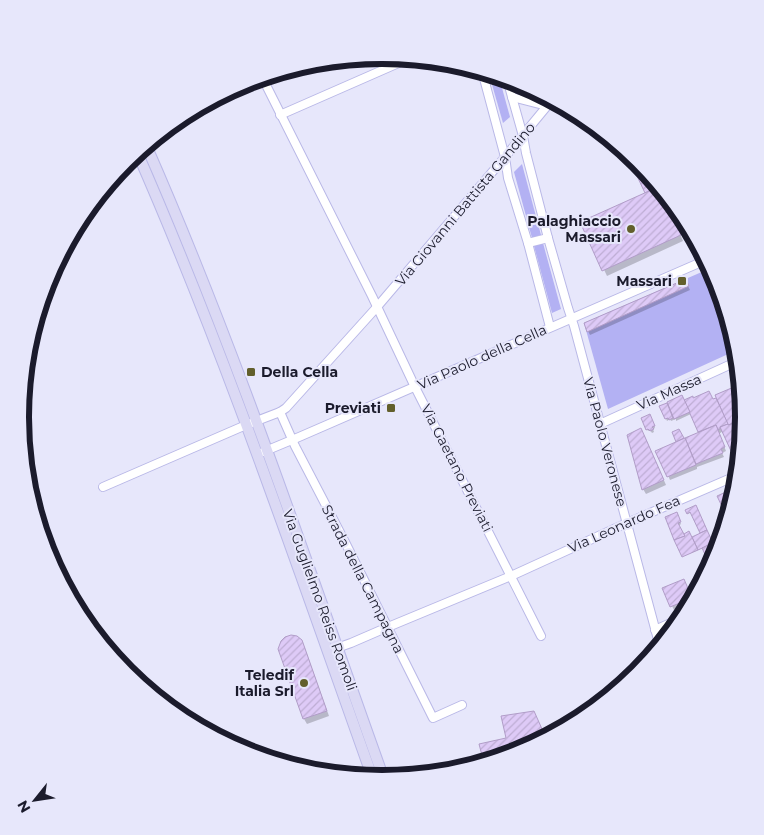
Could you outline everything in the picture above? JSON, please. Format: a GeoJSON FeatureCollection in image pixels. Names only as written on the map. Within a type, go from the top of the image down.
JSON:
{"type":"FeatureCollection","features":[{"type":"Feature","properties":{"kind":"main road","name":"Via Guglielmo Reiss Romoli"},"geometry":{"type":"LineString","coordinates":[[149,152],[187,241],[236,365],[251,423]]}},
{"type":"Feature","properties":{"kind":"main road","name":"Via Guglielmo Reiss Romoli"},"geometry":{"type":"LineString","coordinates":[[140,160],[262,452],[332,650],[370,770]]}},
{"type":"Feature","properties":{"kind":"main road","name":"Via Guglielmo Reiss Romoli"},"geometry":{"type":"LineString","coordinates":[[332,650],[381,771]]}},
{"type":"Feature","properties":{"kind":"street"},"geometry":{"type":"LineString","coordinates":[[280,114],[387,64]]}},
{"type":"Feature","properties":{"kind":"street"},"geometry":{"type":"LineString","coordinates":[[484,79],[505,157],[508,178],[528,243],[550,327]]}},
{"type":"Feature","properties":{"kind":"street"},"geometry":{"type":"LineString","coordinates":[[265,84],[377,307]]}},
{"type":"Feature","properties":{"kind":"street","name":"Via Paolo Veronese"},"geometry":{"type":"LineString","coordinates":[[509,88],[657,638]]}},
{"type":"Feature","properties":{"kind":"street"},"geometry":{"type":"LineString","coordinates":[[512,97],[538,101]]}},
{"type":"Feature","properties":{"kind":"street","name":"Via Giovanni Battista Gandino"},"geometry":{"type":"LineString","coordinates":[[251,423],[286,408],[377,307],[548,106]]}},
{"type":"Feature","properties":{"kind":"street"},"geometry":{"type":"LineString","coordinates":[[528,243],[548,238]]}},
{"type":"Feature","properties":{"kind":"street","name":"Via Paolo della Cella"},"geometry":{"type":"LineString","coordinates":[[262,452],[700,263]]}},
{"type":"Feature","properties":{"kind":"street","name":"Via Gaetano Previati"},"geometry":{"type":"LineString","coordinates":[[377,307],[415,387],[511,576]]}},
{"type":"Feature","properties":{"kind":"street","name":"Via Massa"},"geometry":{"type":"LineString","coordinates":[[600,424],[731,364]]}},
{"type":"Feature","properties":{"kind":"street","name":"Strada della Campagna"},"geometry":{"type":"LineString","coordinates":[[280,412],[292,440],[433,718],[462,705]]}},
{"type":"Feature","properties":{"kind":"street"},"geometry":{"type":"LineString","coordinates":[[103,487],[251,423]]}},
{"type":"Feature","properties":{"kind":"street","name":"Via Leonardo Fea"},"geometry":{"type":"LineString","coordinates":[[332,650],[511,576],[627,522],[729,479]]}},
{"type":"Feature","properties":{"kind":"street"},"geometry":{"type":"LineString","coordinates":[[511,576],[541,636]]}},
{"type":"Feature","properties":{"kind":"street"},"geometry":{"type":"LineString","coordinates":[[655,630],[669,624]]}},
{"type":"Feature","properties":{"kind":"shaded area"},"geometry":{"type":"Polygon","coordinates":[[[491,82],[501,85],[510,117],[503,123],[491,82]]]}},
{"type":"Feature","properties":{"kind":"shaded area"},"geometry":{"type":"Polygon","coordinates":[[[522,164],[541,235],[532,238],[514,172],[522,164]]]}},
{"type":"Feature","properties":{"kind":"shaded area"},"geometry":{"type":"Polygon","coordinates":[[[543,243],[561,309],[552,313],[534,246],[543,243]]]}},
{"type":"Feature","properties":{"kind":"shaded area"},"geometry":{"type":"Polygon","coordinates":[[[703,271],[717,304],[729,354],[608,409],[584,323],[703,271]]]}},
{"type":"Feature","properties":{"kind":"building"},"geometry":{"type":"Polygon","coordinates":[[[639,175],[652,190],[645,193],[637,176],[639,175]]]}},
{"type":"Feature","properties":{"kind":"building","name":"Palaghiaccio Massari"},"geometry":{"type":"Polygon","coordinates":[[[652,190],[673,217],[681,235],[602,271],[580,222],[652,190]]]}},
{"type":"Feature","properties":{"kind":"building"},"geometry":{"type":"Polygon","coordinates":[[[686,279],[689,286],[587,332],[584,323],[686,279]]]}},
{"type":"Feature","properties":{"kind":"building"},"geometry":{"type":"Polygon","coordinates":[[[733,387],[735,423],[728,425],[715,395],[733,387]]]}},
{"type":"Feature","properties":{"kind":"building"},"geometry":{"type":"Polygon","coordinates":[[[709,391],[713,399],[716,398],[728,424],[720,427],[718,430],[716,425],[698,432],[684,400],[709,391]]]}},
{"type":"Feature","properties":{"kind":"building"},"geometry":{"type":"Polygon","coordinates":[[[682,395],[690,412],[674,419],[667,402],[682,395]]]}},
{"type":"Feature","properties":{"kind":"building"},"geometry":{"type":"Polygon","coordinates":[[[667,403],[673,418],[669,420],[668,418],[665,419],[659,406],[667,403]]]}},
{"type":"Feature","properties":{"kind":"building"},"geometry":{"type":"Polygon","coordinates":[[[650,414],[655,426],[650,431],[646,430],[641,418],[650,414]]]}},
{"type":"Feature","properties":{"kind":"building"},"geometry":{"type":"Polygon","coordinates":[[[735,423],[733,450],[731,451],[720,427],[735,423]]]}},
{"type":"Feature","properties":{"kind":"building"},"geometry":{"type":"Polygon","coordinates":[[[716,425],[725,447],[721,449],[723,453],[696,464],[685,438],[716,425]]]}},
{"type":"Feature","properties":{"kind":"building"},"geometry":{"type":"Polygon","coordinates":[[[641,428],[664,480],[642,490],[627,435],[641,428]]]}},
{"type":"Feature","properties":{"kind":"building"},"geometry":{"type":"Polygon","coordinates":[[[679,429],[684,438],[676,442],[672,432],[679,429]]]}},
{"type":"Feature","properties":{"kind":"building"},"geometry":{"type":"Polygon","coordinates":[[[685,438],[696,465],[667,477],[655,451],[685,438]]]}},
{"type":"Feature","properties":{"kind":"building"},"geometry":{"type":"Polygon","coordinates":[[[727,492],[723,509],[717,496],[727,492]]]}},
{"type":"Feature","properties":{"kind":"building"},"geometry":{"type":"Polygon","coordinates":[[[696,505],[707,530],[700,533],[690,512],[687,514],[685,510],[696,505]]]}},
{"type":"Feature","properties":{"kind":"building"},"geometry":{"type":"Polygon","coordinates":[[[677,512],[681,522],[678,523],[685,536],[674,540],[665,517],[677,512]]]}},
{"type":"Feature","properties":{"kind":"building"},"geometry":{"type":"Polygon","coordinates":[[[707,530],[713,542],[698,550],[692,537],[707,530]]]}},
{"type":"Feature","properties":{"kind":"building"},"geometry":{"type":"Polygon","coordinates":[[[689,531],[698,550],[682,557],[674,540],[685,536],[684,534],[689,531]]]}},
{"type":"Feature","properties":{"kind":"building"},"geometry":{"type":"Polygon","coordinates":[[[712,543],[706,557],[702,548],[712,543]]]}},
{"type":"Feature","properties":{"kind":"building"},"geometry":{"type":"Polygon","coordinates":[[[684,579],[689,592],[684,601],[670,607],[662,588],[684,579]]]}},
{"type":"Feature","properties":{"kind":"building","name":"Teledif Italia Srl"},"geometry":{"type":"Polygon","coordinates":[[[291,635],[297,636],[302,640],[327,711],[303,719],[278,649],[281,641],[291,635]]]}},
{"type":"Feature","properties":{"kind":"building"},"geometry":{"type":"Polygon","coordinates":[[[534,711],[542,729],[537,734],[541,732],[517,744],[482,756],[479,744],[506,738],[501,716],[534,711]]]}},
{"type":"Feature","properties":{"kind":"place","name":"Palaghiaccio Massari"},"geometry":{"type":"Point","coordinates":[631,229]}},
{"type":"Feature","properties":{"kind":"place","name":"Massari"},"geometry":{"type":"Point","coordinates":[682,281]}},
{"type":"Feature","properties":{"kind":"place","name":"Della Cella"},"geometry":{"type":"Point","coordinates":[251,372]}},
{"type":"Feature","properties":{"kind":"place","name":"Previati"},"geometry":{"type":"Point","coordinates":[391,408]}},
{"type":"Feature","properties":{"kind":"place","name":"Teledif Italia Srl"},"geometry":{"type":"Point","coordinates":[304,683]}}]}
